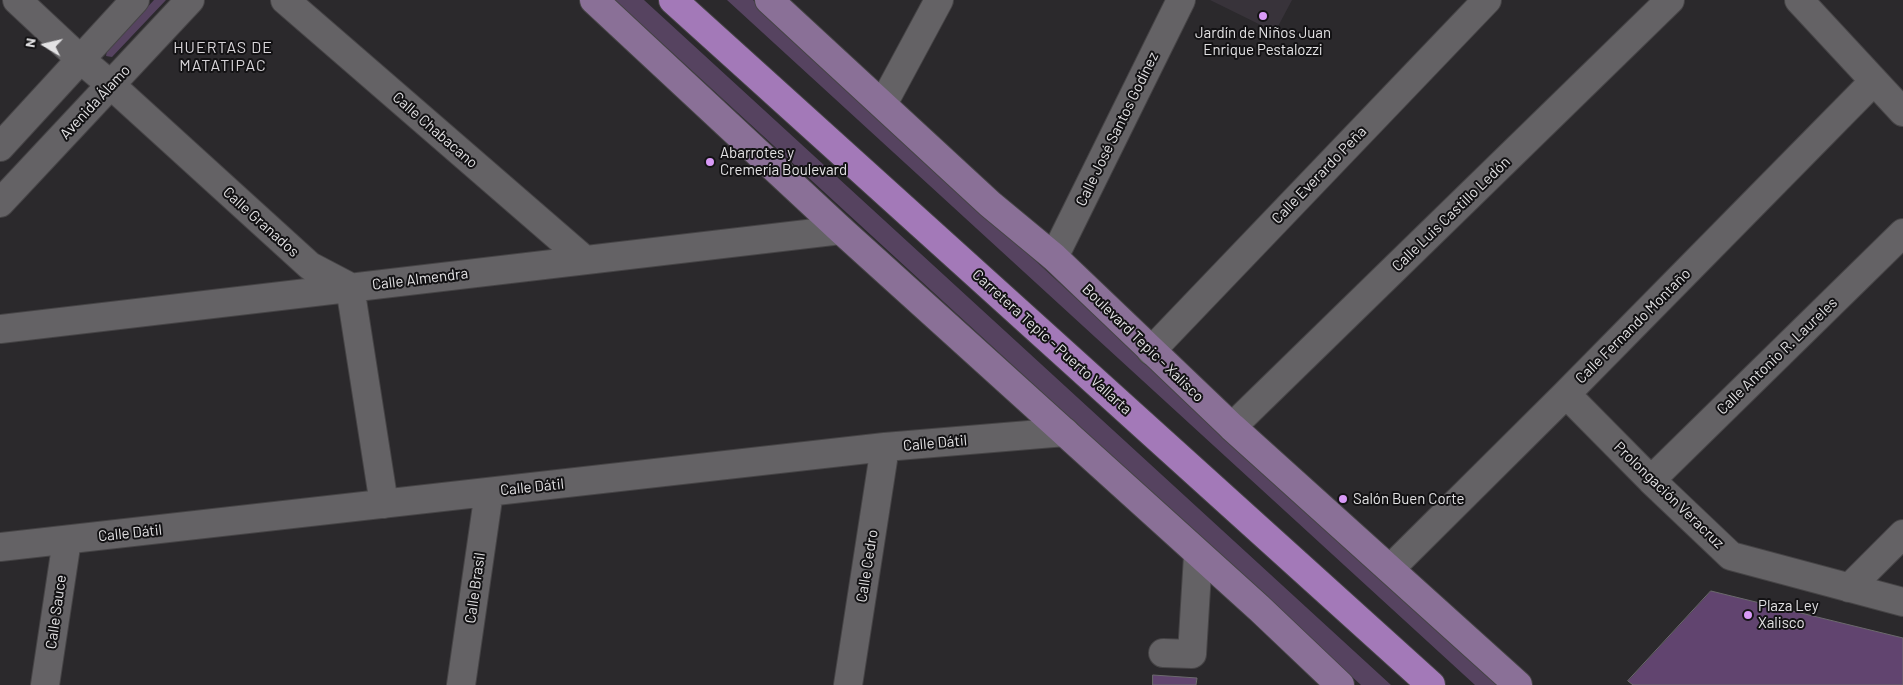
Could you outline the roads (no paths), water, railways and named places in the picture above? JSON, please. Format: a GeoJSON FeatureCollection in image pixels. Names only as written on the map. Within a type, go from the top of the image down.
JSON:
{"type":"FeatureCollection","features":[{"type":"Feature","properties":{"kind":"highway","name":"Carretera Tepic - Puerto Vallarta"},"geometry":{"type":"LineString","coordinates":[[673,0],[1431,685]]}},
{"type":"Feature","properties":{"kind":"main road"},"geometry":{"type":"LineString","coordinates":[[594,0],[841,230],[1065,432],[1340,685]]}},
{"type":"Feature","properties":{"kind":"main road","name":"Boulevard Tepic - Xalisco"},"geometry":{"type":"LineString","coordinates":[[769,0],[990,204],[1054,257],[1232,428],[1518,685]]}},
{"type":"Feature","properties":{"kind":"street","name":"Calle Granados"},"geometry":{"type":"LineString","coordinates":[[17,0],[310,266],[350,287]]}},
{"type":"Feature","properties":{"kind":"street"},"geometry":{"type":"LineString","coordinates":[[0,147],[135,0]]}},
{"type":"Feature","properties":{"kind":"street","name":"Avenida Álamo"},"geometry":{"type":"LineString","coordinates":[[0,203],[190,0]]}},
{"type":"Feature","properties":{"kind":"street","name":"Calle Chabacano"},"geometry":{"type":"LineString","coordinates":[[285,0],[584,260]]}},
{"type":"Feature","properties":{"kind":"street"},"geometry":{"type":"LineString","coordinates":[[883,104],[939,0]]}},
{"type":"Feature","properties":{"kind":"street","name":"Calle José Santos Godínez"},"geometry":{"type":"LineString","coordinates":[[1054,257],[1181,0]]}},
{"type":"Feature","properties":{"kind":"street","name":"Calle Everardo Peña"},"geometry":{"type":"LineString","coordinates":[[1151,351],[1487,0]]}},
{"type":"Feature","properties":{"kind":"street","name":"Calle Luis Castillo Ledón"},"geometry":{"type":"LineString","coordinates":[[1232,428],[1670,0]]}},
{"type":"Feature","properties":{"kind":"street"},"geometry":{"type":"LineString","coordinates":[[1799,0],[1903,112]]}},
{"type":"Feature","properties":{"kind":"street","name":"Calle Fernando Montaño"},"geometry":{"type":"LineString","coordinates":[[1390,569],[1566,394],[1874,81]]}},
{"type":"Feature","properties":{"kind":"street","name":"Calle Almendra"},"geometry":{"type":"LineString","coordinates":[[0,330],[841,230]]}},
{"type":"Feature","properties":{"kind":"street","name":"Calle Antonio R. Laureles"},"geometry":{"type":"LineString","coordinates":[[1651,480],[1903,233]]}},
{"type":"Feature","properties":{"kind":"street"},"geometry":{"type":"LineString","coordinates":[[350,287],[384,504]]}},
{"type":"Feature","properties":{"kind":"street","name":"Prolongación Veracruz"},"geometry":{"type":"LineString","coordinates":[[1566,394],[1651,480],[1731,556],[1903,602]]}},
{"type":"Feature","properties":{"kind":"street","name":"Calle Dátil"},"geometry":{"type":"LineString","coordinates":[[0,547],[885,447],[1065,432]]}},
{"type":"Feature","properties":{"kind":"street","name":"Calle Cedro"},"geometry":{"type":"LineString","coordinates":[[848,685],[885,447]]}},
{"type":"Feature","properties":{"kind":"street","name":"Calle Brasil"},"geometry":{"type":"LineString","coordinates":[[461,685],[488,492]]}},
{"type":"Feature","properties":{"kind":"street"},"geometry":{"type":"LineString","coordinates":[[1849,588],[1903,534]]}},
{"type":"Feature","properties":{"kind":"street","name":"Calle Sauce"},"geometry":{"type":"LineString","coordinates":[[45,685],[67,540]]}},
{"type":"Feature","properties":{"kind":"street"},"geometry":{"type":"LineString","coordinates":[[1163,653],[1192,654],[1198,556]]}},
{"type":"Feature","properties":{"kind":"place","name":"Jardín de Niños Juan Enrique Pestalozzi"},"geometry":{"type":"Point","coordinates":[1263,16]}},
{"type":"Feature","properties":{"kind":"place","name":"Abarrotes y Cremería Boulevard"},"geometry":{"type":"Point","coordinates":[710,162]}},
{"type":"Feature","properties":{"kind":"place","name":"Salón Buen Corte"},"geometry":{"type":"Point","coordinates":[1343,499]}},
{"type":"Feature","properties":{"kind":"place","name":"Plaza Ley Xalisco"},"geometry":{"type":"Point","coordinates":[1748,615]}},
{"type":"Feature","properties":{"kind":"district","name":"HUERTAS DE MATATIPAC"},"geometry":{"type":"Point","coordinates":[223,57]}}]}
